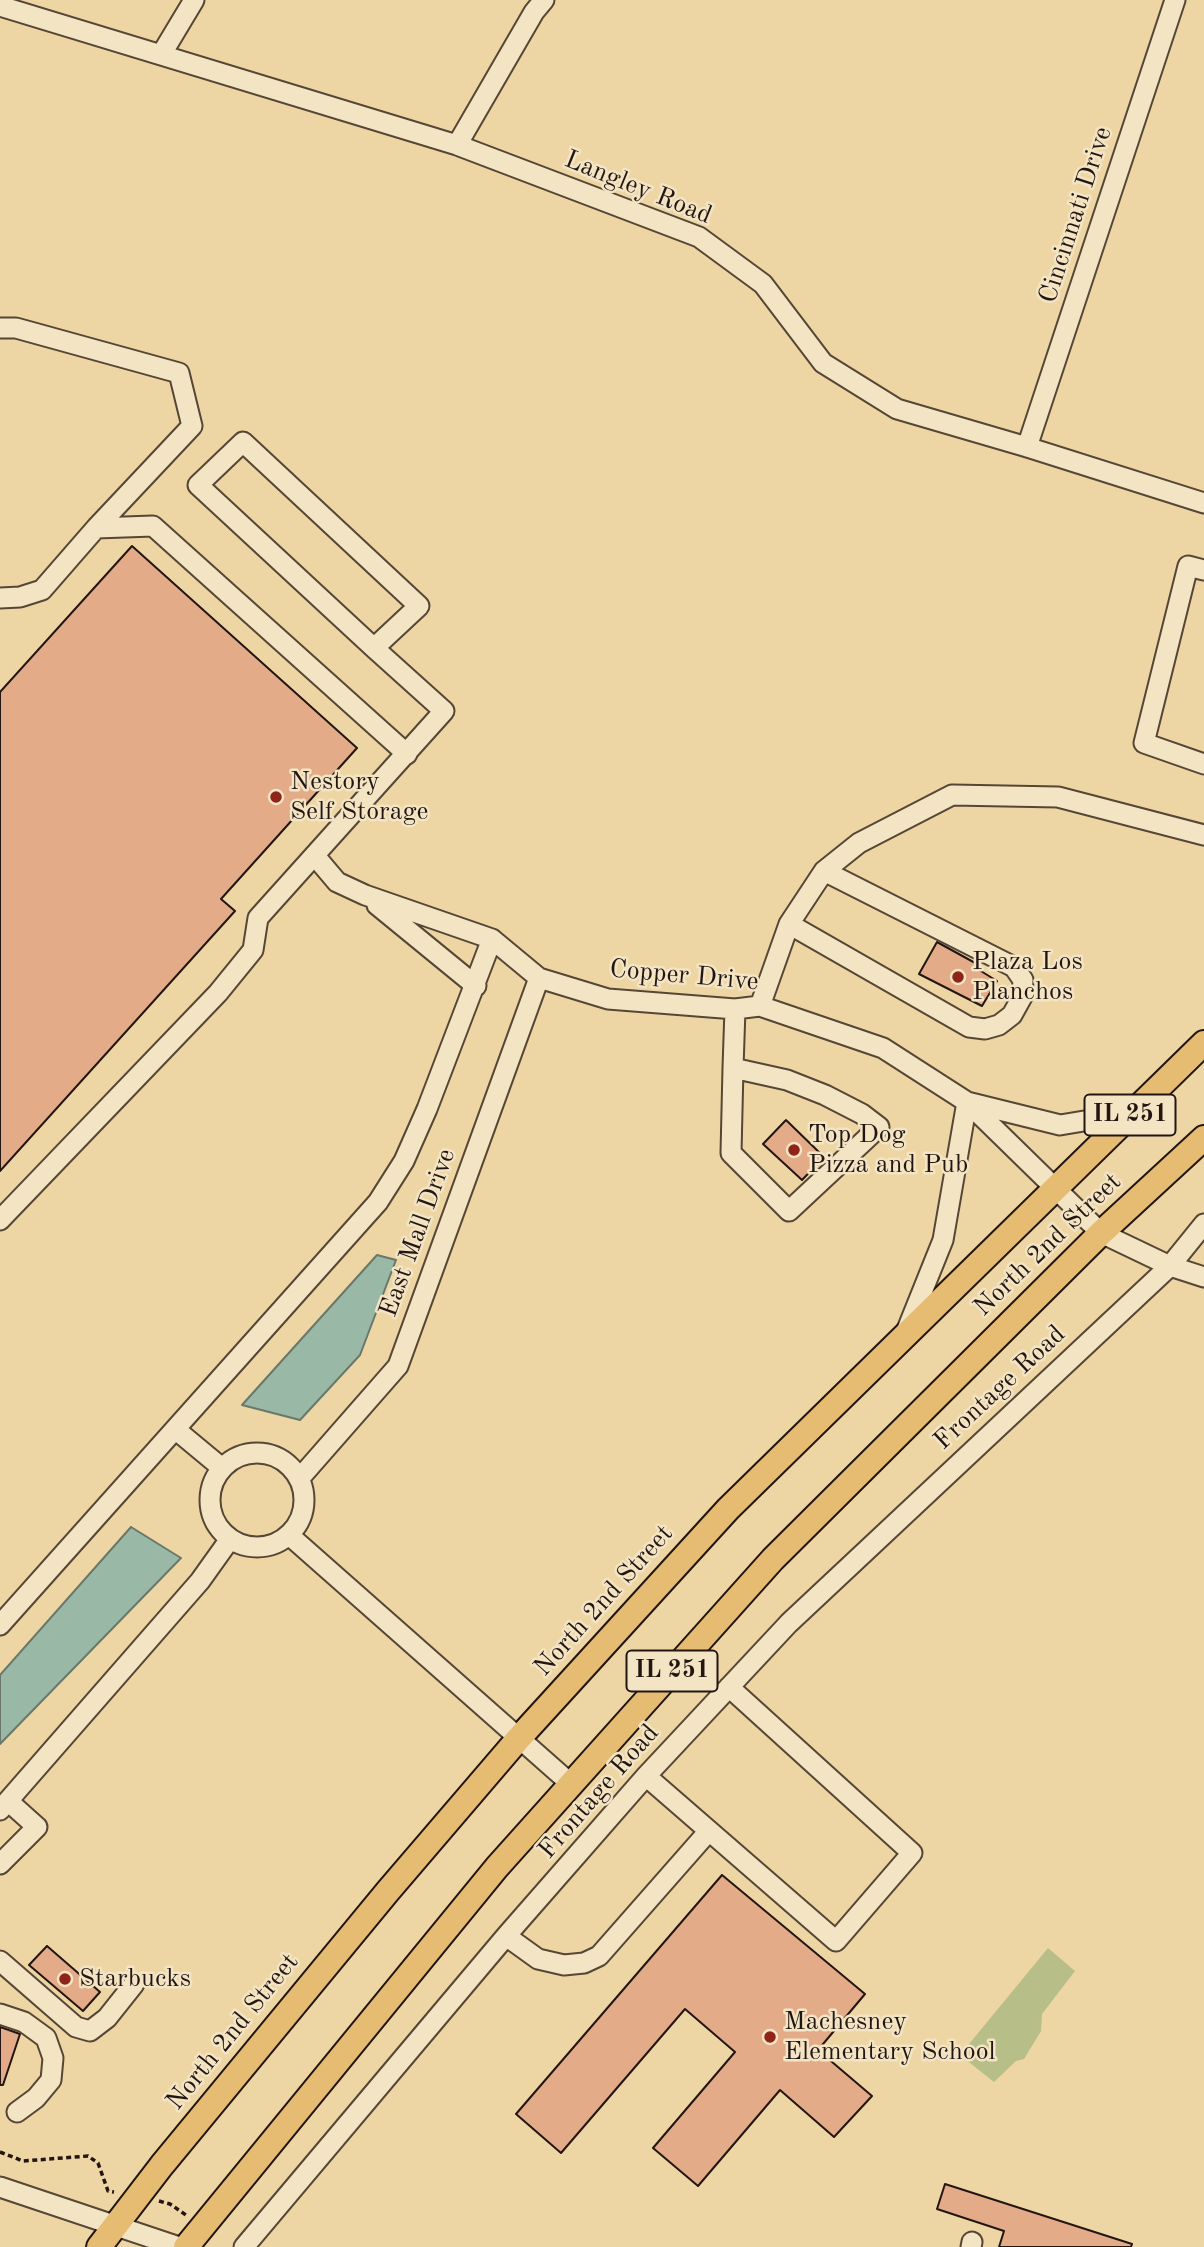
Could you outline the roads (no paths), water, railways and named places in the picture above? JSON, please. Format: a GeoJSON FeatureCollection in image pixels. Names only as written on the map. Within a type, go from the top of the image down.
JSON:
{"type":"FeatureCollection","features":[{"type":"Feature","properties":{"kind":"main road","name":"North 2nd Street"},"geometry":{"type":"LineString","coordinates":[[99,2247],[388,1891],[519,1738],[727,1509],[1204,1043]]}},
{"type":"Feature","properties":{"kind":"main road","name":"North 2nd Street"},"geometry":{"type":"LineString","coordinates":[[186,2247],[488,1878],[773,1559],[1101,1233],[1204,1138]]}},
{"type":"Feature","properties":{"kind":"street"},"geometry":{"type":"LineString","coordinates":[[161,55],[194,0]]}},
{"type":"Feature","properties":{"kind":"street"},"geometry":{"type":"LineString","coordinates":[[457,145],[534,12],[544,0]]}},
{"type":"Feature","properties":{"kind":"street","name":"Cincinnati Drive"},"geometry":{"type":"LineString","coordinates":[[1027,447],[1175,0]]}},
{"type":"Feature","properties":{"kind":"street","name":"Langley Road"},"geometry":{"type":"LineString","coordinates":[[0,6],[457,145],[699,237],[763,284],[823,363],[897,410],[1027,447],[1204,503]]}},
{"type":"Feature","properties":{"kind":"street"},"geometry":{"type":"LineString","coordinates":[[0,328],[16,328],[179,373],[192,426],[42,590],[20,597],[0,598]]}},
{"type":"Feature","properties":{"kind":"street"},"geometry":{"type":"LineString","coordinates":[[0,1220],[218,993],[253,950],[258,918],[444,711],[374,648],[198,485],[243,442],[419,606],[374,648]]}},
{"type":"Feature","properties":{"kind":"street"},"geometry":{"type":"LineString","coordinates":[[96,528],[153,526],[407,754]]}},
{"type":"Feature","properties":{"kind":"street"},"geometry":{"type":"LineString","coordinates":[[1204,570],[1188,566],[1144,743],[1204,764]]}},
{"type":"Feature","properties":{"kind":"street"},"geometry":{"type":"LineString","coordinates":[[760,1006],[789,924],[824,871],[859,843],[952,795],[1058,797],[1204,835]]}},
{"type":"Feature","properties":{"kind":"street"},"geometry":{"type":"LineString","coordinates":[[315,856],[337,882],[365,895],[492,939],[539,978]]}},
{"type":"Feature","properties":{"kind":"street"},"geometry":{"type":"LineString","coordinates":[[789,924],[969,1027],[985,1029],[999,1025],[1012,1015],[1022,998],[1023,980],[1014,967],[824,871]]}},
{"type":"Feature","properties":{"kind":"street"},"geometry":{"type":"LineString","coordinates":[[365,895],[477,986]]}},
{"type":"Feature","properties":{"kind":"street"},"geometry":{"type":"LineString","coordinates":[[0,1625],[377,1202],[404,1161],[477,986],[492,939]]}},
{"type":"Feature","properties":{"kind":"street","name":"Copper Drive"},"geometry":{"type":"LineString","coordinates":[[539,978],[608,999],[735,1009],[760,1006],[883,1048],[967,1102],[1101,1233],[1170,1266],[1204,1277]]}},
{"type":"Feature","properties":{"kind":"street","name":"East Mall Drive"},"geometry":{"type":"LineString","coordinates":[[299,1479],[398,1366],[539,978]]}},
{"type":"Feature","properties":{"kind":"street"},"geometry":{"type":"LineString","coordinates":[[733,1068],[787,1080],[825,1095],[862,1114],[879,1127],[789,1211],[731,1153],[733,1068],[735,1009]]}},
{"type":"Feature","properties":{"kind":"street"},"geometry":{"type":"LineString","coordinates":[[904,1337],[943,1240],[967,1102],[1060,1125],[1132,1113]]}},
{"type":"Feature","properties":{"kind":"street","name":"Frontage Road"},"geometry":{"type":"LineString","coordinates":[[244,2247],[506,1936],[646,1776],[729,1687],[840,1573],[1170,1266],[1204,1224]]}},
{"type":"Feature","properties":{"kind":"street"},"geometry":{"type":"LineString","coordinates":[[175,1429],[222,1468]]}},
{"type":"Feature","properties":{"kind":"street"},"geometry":{"type":"LineString","coordinates":[[263,1453],[290,1466],[299,1479],[304,1493],[304,1508],[289,1535],[276,1543],[260,1547],[245,1546],[230,1539],[219,1528],[212,1513],[210,1498],[213,1482],[222,1468],[248,1454],[263,1453]]}},
{"type":"Feature","properties":{"kind":"street"},"geometry":{"type":"LineString","coordinates":[[289,1535],[571,1784]]}},
{"type":"Feature","properties":{"kind":"street"},"geometry":{"type":"LineString","coordinates":[[0,1864],[37,1827],[4,1805],[200,1581],[230,1539]]}},
{"type":"Feature","properties":{"kind":"street"},"geometry":{"type":"LineString","coordinates":[[646,1776],[836,1941],[912,1853],[729,1687]]}},
{"type":"Feature","properties":{"kind":"street"},"geometry":{"type":"LineString","coordinates":[[506,1936],[538,1959],[564,1965],[584,1964],[598,1956],[708,1832]]}},
{"type":"Feature","properties":{"kind":"street"},"geometry":{"type":"LineString","coordinates":[[0,1961],[76,2027],[90,2031],[107,2018],[134,1984]]}},
{"type":"Feature","properties":{"kind":"street"},"geometry":{"type":"LineString","coordinates":[[0,2014],[24,2022],[46,2038],[53,2058],[51,2080],[36,2098],[17,2112]]}},
{"type":"Feature","properties":{"kind":"street"},"geometry":{"type":"LineString","coordinates":[[0,2188],[179,2247]]}},
{"type":"Feature","properties":{"kind":"place","name":"Nestory Self Storage"},"geometry":{"type":"Point","coordinates":[276,797]}},
{"type":"Feature","properties":{"kind":"place","name":"Plaza Los Planchos"},"geometry":{"type":"Point","coordinates":[958,977]}},
{"type":"Feature","properties":{"kind":"place","name":"Top Dog Pizza and Pub"},"geometry":{"type":"Point","coordinates":[794,1150]}},
{"type":"Feature","properties":{"kind":"place","name":"Starbucks"},"geometry":{"type":"Point","coordinates":[65,1979]}},
{"type":"Feature","properties":{"kind":"place","name":"Machesney Elementary School"},"geometry":{"type":"Point","coordinates":[770,2037]}}]}
